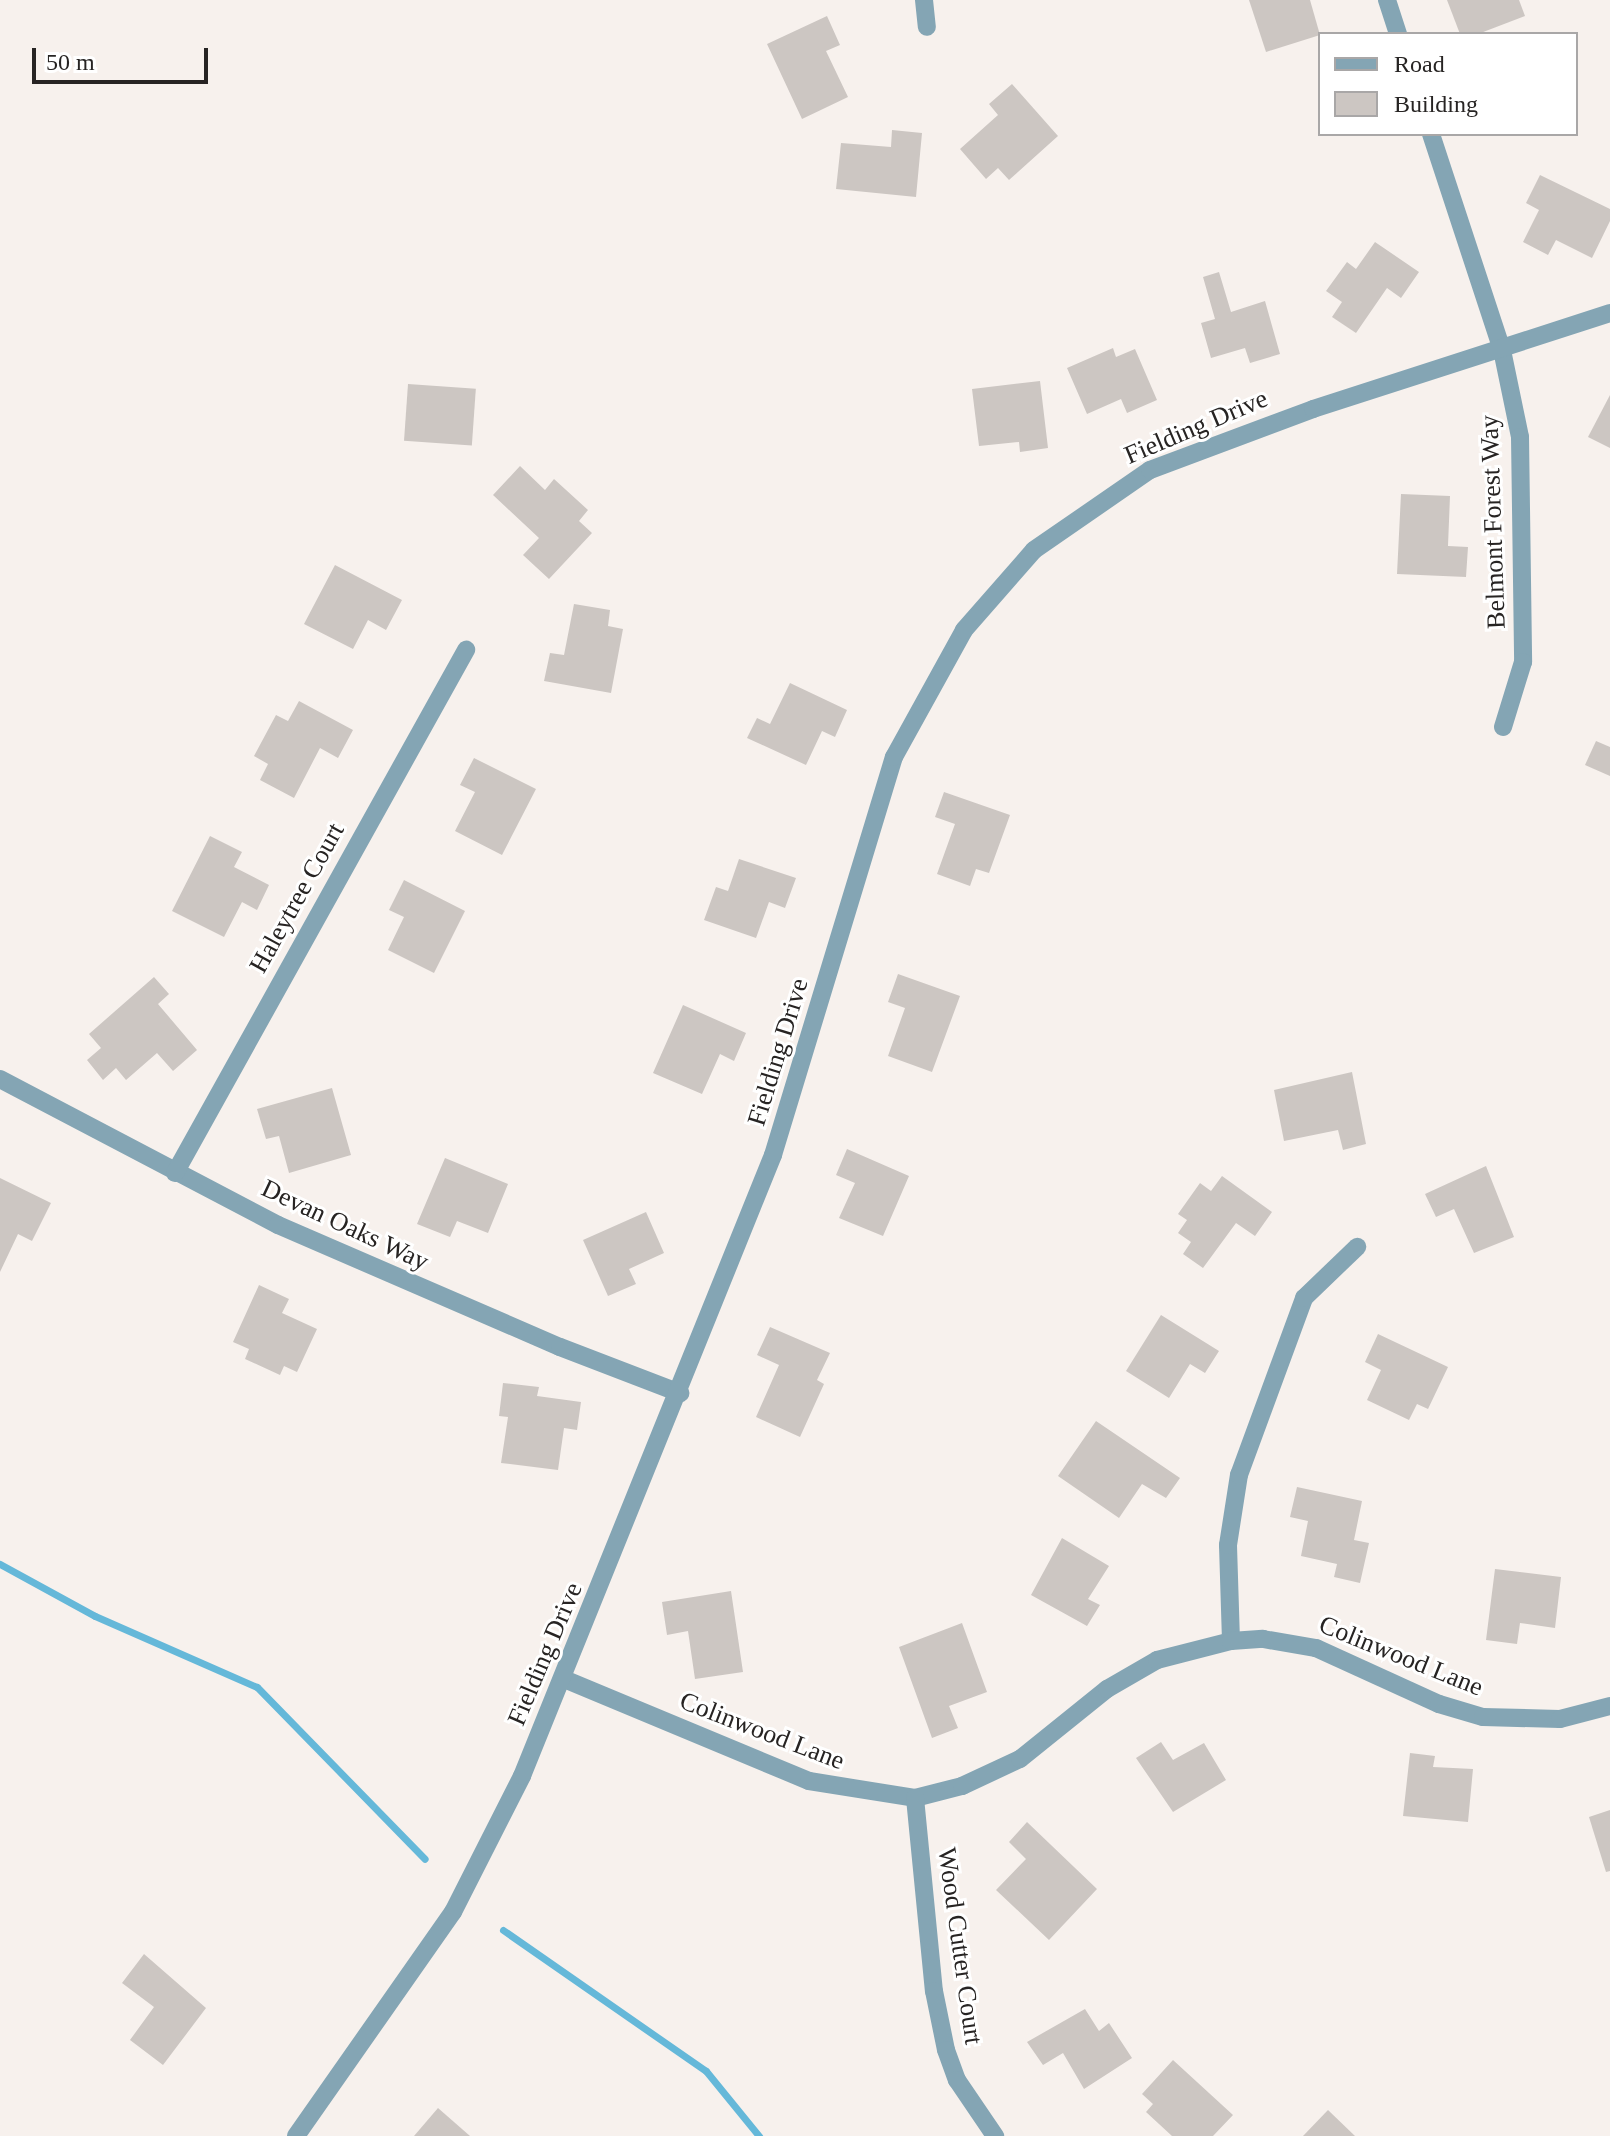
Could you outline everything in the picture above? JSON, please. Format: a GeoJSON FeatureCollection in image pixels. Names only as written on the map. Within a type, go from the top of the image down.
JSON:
{"type":"FeatureCollection","features":[{"type":"Feature","properties":{"kind":"street"},"geometry":{"type":"LineString","coordinates":[[924,0],[927,27]]}},
{"type":"Feature","properties":{"kind":"street"},"geometry":{"type":"LineString","coordinates":[[1387,0],[1397,32]]}},
{"type":"Feature","properties":{"kind":"street","name":"Belmont Forest Way"},"geometry":{"type":"LineString","coordinates":[[1432,136],[1502,350],[1520,437],[1523,662],[1503,727]]}},
{"type":"Feature","properties":{"kind":"street","name":"Fielding Drive"},"geometry":{"type":"LineString","coordinates":[[296,2136],[453,1912],[564,1679],[680,1393],[802,1070],[894,757],[931,682],[995,591],[1058,532],[1150,470],[1313,409],[1610,313]]}},
{"type":"Feature","properties":{"kind":"street","name":"Haleytree Court"},"geometry":{"type":"LineString","coordinates":[[175,1173],[466,650]]}},
{"type":"Feature","properties":{"kind":"street","name":"Devan Oaks Way"},"geometry":{"type":"LineString","coordinates":[[0,1079],[175,1173],[403,1281],[680,1393]]}},
{"type":"Feature","properties":{"kind":"street"},"geometry":{"type":"LineString","coordinates":[[1231,1641],[1228,1545],[1239,1475],[1304,1298],[1357,1247]]}},
{"type":"Feature","properties":{"kind":"street","name":"Colinwood Lane"},"geometry":{"type":"LineString","coordinates":[[564,1679],[796,1777],[844,1790],[915,1798],[962,1786],[1020,1759],[1107,1689],[1157,1660],[1231,1641],[1263,1639],[1316,1648],[1439,1704],[1483,1717],[1560,1719],[1610,1706]]}},
{"type":"Feature","properties":{"kind":"street","name":"Wood Cutter Court"},"geometry":{"type":"LineString","coordinates":[[915,1798],[934,1991],[946,2050],[957,2080],[995,2136]]}},
{"type":"Feature","properties":{"kind":"building"},"geometry":{"type":"Polygon","coordinates":[[[1249,0],[1310,0],[1318,36],[1266,52],[1249,0]]]}},
{"type":"Feature","properties":{"kind":"building"},"geometry":{"type":"Polygon","coordinates":[[[1447,0],[1519,0],[1525,16],[1483,32],[1459,32],[1447,0]]]}},
{"type":"Feature","properties":{"kind":"building"},"geometry":{"type":"Polygon","coordinates":[[[827,16],[840,45],[826,51],[848,97],[802,119],[767,44],[827,16]]]}},
{"type":"Feature","properties":{"kind":"building"},"geometry":{"type":"Polygon","coordinates":[[[1012,84],[1058,136],[1009,180],[998,168],[986,179],[960,149],[998,115],[989,104],[1012,84]]]}},
{"type":"Feature","properties":{"kind":"building"},"geometry":{"type":"Polygon","coordinates":[[[892,130],[922,133],[916,197],[836,189],[841,143],[891,147],[892,130]]]}},
{"type":"Feature","properties":{"kind":"building"},"geometry":{"type":"Polygon","coordinates":[[[1540,175],[1610,209],[1610,221],[1592,258],[1556,240],[1548,255],[1523,242],[1539,210],[1526,203],[1540,175]]]}},
{"type":"Feature","properties":{"kind":"building"},"geometry":{"type":"Polygon","coordinates":[[[1375,242],[1419,272],[1401,298],[1387,288],[1356,333],[1332,317],[1342,302],[1326,291],[1347,262],[1356,269],[1375,242]]]}},
{"type":"Feature","properties":{"kind":"building"},"geometry":{"type":"Polygon","coordinates":[[[1219,272],[1231,312],[1265,301],[1280,354],[1250,363],[1245,348],[1211,358],[1201,323],[1215,319],[1203,277],[1219,272]]]}},
{"type":"Feature","properties":{"kind":"building"},"geometry":{"type":"Polygon","coordinates":[[[1113,348],[1116,357],[1135,349],[1157,400],[1127,413],[1121,399],[1087,414],[1067,368],[1113,348]]]}},
{"type":"Feature","properties":{"kind":"building"},"geometry":{"type":"Polygon","coordinates":[[[1040,381],[1048,448],[1020,452],[1019,442],[979,446],[972,389],[1040,381]]]}},
{"type":"Feature","properties":{"kind":"building"},"geometry":{"type":"Polygon","coordinates":[[[408,384],[476,389],[472,446],[404,441],[408,384]]]}},
{"type":"Feature","properties":{"kind":"building"},"geometry":{"type":"Polygon","coordinates":[[[1610,395],[1610,448],[1588,437],[1610,395]]]}},
{"type":"Feature","properties":{"kind":"building"},"geometry":{"type":"Polygon","coordinates":[[[520,466],[545,490],[554,479],[588,510],[579,521],[592,533],[549,579],[523,555],[539,538],[493,495],[520,466]]]}},
{"type":"Feature","properties":{"kind":"building"},"geometry":{"type":"Polygon","coordinates":[[[1401,494],[1450,496],[1448,546],[1468,547],[1466,577],[1397,574],[1401,494]]]}},
{"type":"Feature","properties":{"kind":"building"},"geometry":{"type":"Polygon","coordinates":[[[335,565],[402,600],[386,630],[368,620],[353,649],[304,624],[335,565]]]}},
{"type":"Feature","properties":{"kind":"building"},"geometry":{"type":"Polygon","coordinates":[[[574,604],[610,610],[608,626],[623,629],[611,693],[544,681],[550,653],[564,655],[574,604]]]}},
{"type":"Feature","properties":{"kind":"building"},"geometry":{"type":"Polygon","coordinates":[[[790,683],[847,710],[835,737],[822,731],[806,765],[747,738],[757,718],[770,724],[790,683]]]}},
{"type":"Feature","properties":{"kind":"building"},"geometry":{"type":"Polygon","coordinates":[[[299,701],[353,730],[338,758],[320,748],[294,798],[260,780],[268,764],[254,756],[276,715],[288,721],[299,701]]]}},
{"type":"Feature","properties":{"kind":"building"},"geometry":{"type":"Polygon","coordinates":[[[1596,741],[1610,747],[1610,776],[1585,765],[1596,741]]]}},
{"type":"Feature","properties":{"kind":"building"},"geometry":{"type":"Polygon","coordinates":[[[474,758],[536,789],[502,855],[455,831],[475,792],[460,785],[474,758]]]}},
{"type":"Feature","properties":{"kind":"building"},"geometry":{"type":"Polygon","coordinates":[[[944,792],[1010,815],[989,873],[976,869],[970,886],[937,874],[955,824],[935,817],[944,792]]]}},
{"type":"Feature","properties":{"kind":"building"},"geometry":{"type":"Polygon","coordinates":[[[210,836],[242,852],[234,867],[269,885],[257,910],[242,902],[224,937],[172,911],[210,836]]]}},
{"type":"Feature","properties":{"kind":"building"},"geometry":{"type":"Polygon","coordinates":[[[739,859],[796,878],[785,908],[769,902],[756,938],[704,920],[716,887],[728,891],[739,859]]]}},
{"type":"Feature","properties":{"kind":"building"},"geometry":{"type":"Polygon","coordinates":[[[404,880],[465,911],[434,973],[388,950],[404,917],[389,910],[404,880]]]}},
{"type":"Feature","properties":{"kind":"building"},"geometry":{"type":"Polygon","coordinates":[[[898,974],[960,996],[932,1072],[888,1056],[905,1008],[888,1002],[898,974]]]}},
{"type":"Feature","properties":{"kind":"building"},"geometry":{"type":"Polygon","coordinates":[[[154,977],[169,994],[158,1004],[197,1050],[173,1071],[157,1053],[126,1080],[116,1068],[103,1080],[87,1060],[101,1048],[89,1034],[154,977]]]}},
{"type":"Feature","properties":{"kind":"building"},"geometry":{"type":"Polygon","coordinates":[[[683,1005],[746,1033],[734,1061],[720,1054],[702,1094],[653,1073],[683,1005]]]}},
{"type":"Feature","properties":{"kind":"building"},"geometry":{"type":"Polygon","coordinates":[[[1352,1072],[1366,1144],[1343,1150],[1338,1130],[1284,1141],[1274,1090],[1352,1072]]]}},
{"type":"Feature","properties":{"kind":"building"},"geometry":{"type":"Polygon","coordinates":[[[332,1088],[351,1155],[289,1173],[279,1136],[266,1139],[257,1109],[332,1088]]]}},
{"type":"Feature","properties":{"kind":"building"},"geometry":{"type":"Polygon","coordinates":[[[847,1149],[909,1176],[883,1236],[839,1218],[855,1183],[836,1175],[847,1149]]]}},
{"type":"Feature","properties":{"kind":"building"},"geometry":{"type":"Polygon","coordinates":[[[445,1158],[508,1184],[488,1233],[457,1221],[450,1237],[417,1224],[445,1158]]]}},
{"type":"Feature","properties":{"kind":"building"},"geometry":{"type":"Polygon","coordinates":[[[1486,1166],[1514,1237],[1474,1253],[1454,1209],[1436,1217],[1425,1194],[1486,1166]]]}},
{"type":"Feature","properties":{"kind":"building"},"geometry":{"type":"Polygon","coordinates":[[[1222,1176],[1272,1212],[1255,1236],[1236,1223],[1203,1268],[1183,1254],[1191,1242],[1178,1233],[1187,1220],[1178,1214],[1200,1183],[1211,1191],[1222,1176]]]}},
{"type":"Feature","properties":{"kind":"building"},"geometry":{"type":"Polygon","coordinates":[[[0,1178],[51,1203],[32,1241],[18,1234],[0,1272],[0,1178]]]}},
{"type":"Feature","properties":{"kind":"building"},"geometry":{"type":"Polygon","coordinates":[[[646,1212],[664,1253],[629,1269],[636,1284],[608,1296],[583,1240],[646,1212]]]}},
{"type":"Feature","properties":{"kind":"building"},"geometry":{"type":"Polygon","coordinates":[[[259,1285],[289,1299],[282,1313],[317,1329],[297,1372],[284,1366],[280,1375],[245,1359],[249,1349],[233,1342],[259,1285]]]}},
{"type":"Feature","properties":{"kind":"building"},"geometry":{"type":"Polygon","coordinates":[[[1161,1315],[1219,1351],[1205,1373],[1190,1364],[1169,1398],[1126,1371],[1161,1315]]]}},
{"type":"Feature","properties":{"kind":"building"},"geometry":{"type":"Polygon","coordinates":[[[770,1327],[830,1353],[817,1380],[824,1384],[800,1437],[756,1417],[779,1365],[757,1355],[770,1327]]]}},
{"type":"Feature","properties":{"kind":"building"},"geometry":{"type":"Polygon","coordinates":[[[1378,1334],[1448,1367],[1428,1409],[1417,1404],[1409,1420],[1367,1400],[1381,1370],[1365,1362],[1378,1334]]]}},
{"type":"Feature","properties":{"kind":"building"},"geometry":{"type":"Polygon","coordinates":[[[503,1383],[539,1387],[537,1396],[581,1402],[577,1430],[564,1428],[558,1470],[501,1463],[508,1417],[499,1416],[503,1383]]]}},
{"type":"Feature","properties":{"kind":"building"},"geometry":{"type":"Polygon","coordinates":[[[1096,1421],[1180,1478],[1166,1498],[1142,1484],[1119,1518],[1058,1476],[1096,1421]]]}},
{"type":"Feature","properties":{"kind":"building"},"geometry":{"type":"Polygon","coordinates":[[[1297,1487],[1362,1501],[1354,1540],[1369,1543],[1360,1583],[1334,1577],[1337,1564],[1301,1556],[1308,1521],[1290,1517],[1297,1487]]]}},
{"type":"Feature","properties":{"kind":"building"},"geometry":{"type":"Polygon","coordinates":[[[1062,1538],[1109,1566],[1088,1599],[1100,1605],[1087,1626],[1031,1595],[1062,1538]]]}},
{"type":"Feature","properties":{"kind":"building"},"geometry":{"type":"Polygon","coordinates":[[[1495,1569],[1561,1577],[1555,1628],[1520,1623],[1517,1644],[1486,1640],[1495,1569]]]}},
{"type":"Feature","properties":{"kind":"building"},"geometry":{"type":"Polygon","coordinates":[[[731,1591],[743,1672],[695,1679],[688,1631],[667,1635],[662,1602],[731,1591]]]}},
{"type":"Feature","properties":{"kind":"building"},"geometry":{"type":"Polygon","coordinates":[[[962,1623],[987,1692],[949,1706],[958,1728],[932,1738],[899,1647],[962,1623]]]}},
{"type":"Feature","properties":{"kind":"building"},"geometry":{"type":"Polygon","coordinates":[[[1161,1742],[1173,1760],[1204,1743],[1226,1780],[1173,1812],[1136,1758],[1161,1742]]]}},
{"type":"Feature","properties":{"kind":"building"},"geometry":{"type":"Polygon","coordinates":[[[1410,1753],[1435,1756],[1433,1767],[1473,1769],[1468,1822],[1403,1816],[1410,1753]]]}},
{"type":"Feature","properties":{"kind":"building"},"geometry":{"type":"Polygon","coordinates":[[[1610,1810],[1610,1871],[1606,1872],[1589,1817],[1610,1810]]]}},
{"type":"Feature","properties":{"kind":"building"},"geometry":{"type":"Polygon","coordinates":[[[1027,1822],[1097,1889],[1049,1940],[996,1890],[1026,1859],[1009,1842],[1027,1822]]]}},
{"type":"Feature","properties":{"kind":"building"},"geometry":{"type":"Polygon","coordinates":[[[144,1954],[206,2008],[163,2065],[130,2040],[154,2007],[122,1983],[144,1954]]]}},
{"type":"Feature","properties":{"kind":"building"},"geometry":{"type":"Polygon","coordinates":[[[1085,2009],[1099,2031],[1109,2023],[1132,2058],[1084,2089],[1063,2053],[1043,2065],[1027,2042],[1085,2009]]]}},
{"type":"Feature","properties":{"kind":"building"},"geometry":{"type":"Polygon","coordinates":[[[1173,2060],[1233,2115],[1213,2136],[1172,2136],[1146,2112],[1153,2104],[1142,2094],[1173,2060]]]}},
{"type":"Feature","properties":{"kind":"building"},"geometry":{"type":"Polygon","coordinates":[[[438,2108],[470,2136],[414,2136],[438,2108]]]}},
{"type":"Feature","properties":{"kind":"building"},"geometry":{"type":"Polygon","coordinates":[[[1328,2110],[1355,2136],[1303,2136],[1328,2110]]]}},
{"type":"Feature","properties":{"kind":"waterway"},"geometry":{"type":"LineString","coordinates":[[0,1564],[95,1616],[257,1687],[425,1859]]}},
{"type":"Feature","properties":{"kind":"waterway"},"geometry":{"type":"LineString","coordinates":[[503,1930],[706,2071],[759,2136]]}}]}
